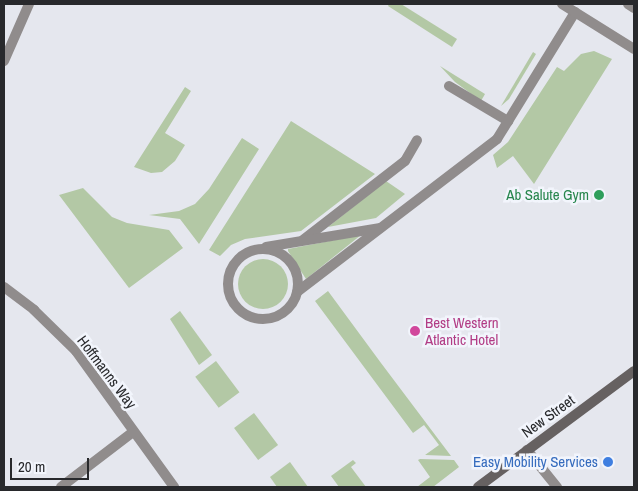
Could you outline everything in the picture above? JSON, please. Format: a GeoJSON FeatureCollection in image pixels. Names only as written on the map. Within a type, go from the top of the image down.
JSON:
{"type":"FeatureCollection","features":[{"type":"Feature","properties":{"kind":"main road","name":"New Street"},"geometry":{"type":"LineString","coordinates":[[478,487],[634,371]]}},
{"type":"Feature","properties":{"kind":"street"},"geometry":{"type":"LineString","coordinates":[[4,61],[28,4]]}},
{"type":"Feature","properties":{"kind":"street"},"geometry":{"type":"LineString","coordinates":[[562,4],[634,49]]}},
{"type":"Feature","properties":{"kind":"street"},"geometry":{"type":"LineString","coordinates":[[628,4],[634,8]]}},
{"type":"Feature","properties":{"kind":"street"},"geometry":{"type":"LineString","coordinates":[[297,292],[497,139],[575,12]]}},
{"type":"Feature","properties":{"kind":"street"},"geometry":{"type":"LineString","coordinates":[[449,86],[508,122]]}},
{"type":"Feature","properties":{"kind":"street"},"geometry":{"type":"LineString","coordinates":[[303,240],[404,161],[417,140]]}},
{"type":"Feature","properties":{"kind":"street"},"geometry":{"type":"LineString","coordinates":[[261,249],[270,249],[287,258],[297,274],[297,292],[291,305],[278,316],[258,318],[240,310],[229,292],[230,272],[242,256],[261,249],[303,240],[382,227]]}},
{"type":"Feature","properties":{"kind":"street","name":"Hoffmanns Way"},"geometry":{"type":"LineString","coordinates":[[4,287],[34,310],[76,351],[174,487]]}},
{"type":"Feature","properties":{"kind":"street"},"geometry":{"type":"LineString","coordinates":[[61,487],[133,432]]}},
{"type":"Feature","properties":{"kind":"street"},"geometry":{"type":"LineString","coordinates":[[527,450],[557,487]]}},
{"type":"Feature","properties":{"kind":"green space"},"geometry":{"type":"Polygon","coordinates":[[[389,4],[401,4],[457,39],[452,47],[388,6],[389,4]]]}},
{"type":"Feature","properties":{"kind":"green space"},"geometry":{"type":"Polygon","coordinates":[[[594,51],[612,59],[534,184],[513,156],[497,168],[493,155],[508,142],[557,67],[564,71],[581,54],[594,51]]]}},
{"type":"Feature","properties":{"kind":"green space"},"geometry":{"type":"Polygon","coordinates":[[[533,52],[536,54],[509,99],[501,106],[533,52]]]}},
{"type":"Feature","properties":{"kind":"green space"},"geometry":{"type":"Polygon","coordinates":[[[440,66],[485,94],[481,101],[455,82],[440,66]]]}},
{"type":"Feature","properties":{"kind":"green space"},"geometry":{"type":"Polygon","coordinates":[[[185,87],[191,91],[165,133],[185,145],[175,161],[162,172],[151,173],[134,167],[185,87]]]}},
{"type":"Feature","properties":{"kind":"green space"},"geometry":{"type":"Polygon","coordinates":[[[291,121],[375,174],[301,231],[245,239],[231,245],[220,256],[209,250],[291,121]]]}},
{"type":"Feature","properties":{"kind":"green space"},"geometry":{"type":"Polygon","coordinates":[[[242,138],[259,149],[199,244],[180,219],[149,215],[179,211],[195,204],[209,189],[242,138]]]}},
{"type":"Feature","properties":{"kind":"green space"},"geometry":{"type":"Polygon","coordinates":[[[386,181],[405,194],[376,218],[328,227],[386,181]]]}},
{"type":"Feature","properties":{"kind":"green space"},"geometry":{"type":"Polygon","coordinates":[[[83,188],[112,217],[127,223],[169,230],[183,248],[129,288],[59,195],[83,188]]]}},
{"type":"Feature","properties":{"kind":"green space"},"geometry":{"type":"Polygon","coordinates":[[[361,235],[306,279],[288,251],[288,249],[361,235]]]}},
{"type":"Feature","properties":{"kind":"green space"},"geometry":{"type":"Polygon","coordinates":[[[263,259],[281,266],[288,284],[281,302],[263,309],[245,302],[238,284],[245,266],[263,259]]]}},
{"type":"Feature","properties":{"kind":"green space"},"geometry":{"type":"Polygon","coordinates":[[[328,291],[451,456],[425,455],[439,445],[424,425],[413,433],[315,301],[328,291]]]}},
{"type":"Feature","properties":{"kind":"green space"},"geometry":{"type":"Polygon","coordinates":[[[180,311],[212,355],[199,365],[170,319],[180,311]]]}},
{"type":"Feature","properties":{"kind":"green space"},"geometry":{"type":"Polygon","coordinates":[[[216,361],[239,392],[219,408],[195,377],[216,361]]]}},
{"type":"Feature","properties":{"kind":"green space"},"geometry":{"type":"Polygon","coordinates":[[[254,413],[278,445],[258,460],[234,428],[254,413]]]}},
{"type":"Feature","properties":{"kind":"green space"},"geometry":{"type":"Polygon","coordinates":[[[353,460],[356,463],[351,467],[366,487],[339,487],[331,476],[353,460]]]}},
{"type":"Feature","properties":{"kind":"green space"},"geometry":{"type":"Polygon","coordinates":[[[418,460],[454,460],[459,467],[433,487],[417,487],[430,477],[418,460]]]}},
{"type":"Feature","properties":{"kind":"green space"},"geometry":{"type":"Polygon","coordinates":[[[290,462],[308,487],[277,487],[270,477],[290,462]]]}},
{"type":"Feature","properties":{"kind":"place","name":"Ab Salute Gym"},"geometry":{"type":"Point","coordinates":[599,195]}},
{"type":"Feature","properties":{"kind":"place","name":"Best Western Atlantic Hotel"},"geometry":{"type":"Point","coordinates":[415,331]}},
{"type":"Feature","properties":{"kind":"place","name":"Easy Mobility Services"},"geometry":{"type":"Point","coordinates":[608,462]}}]}
